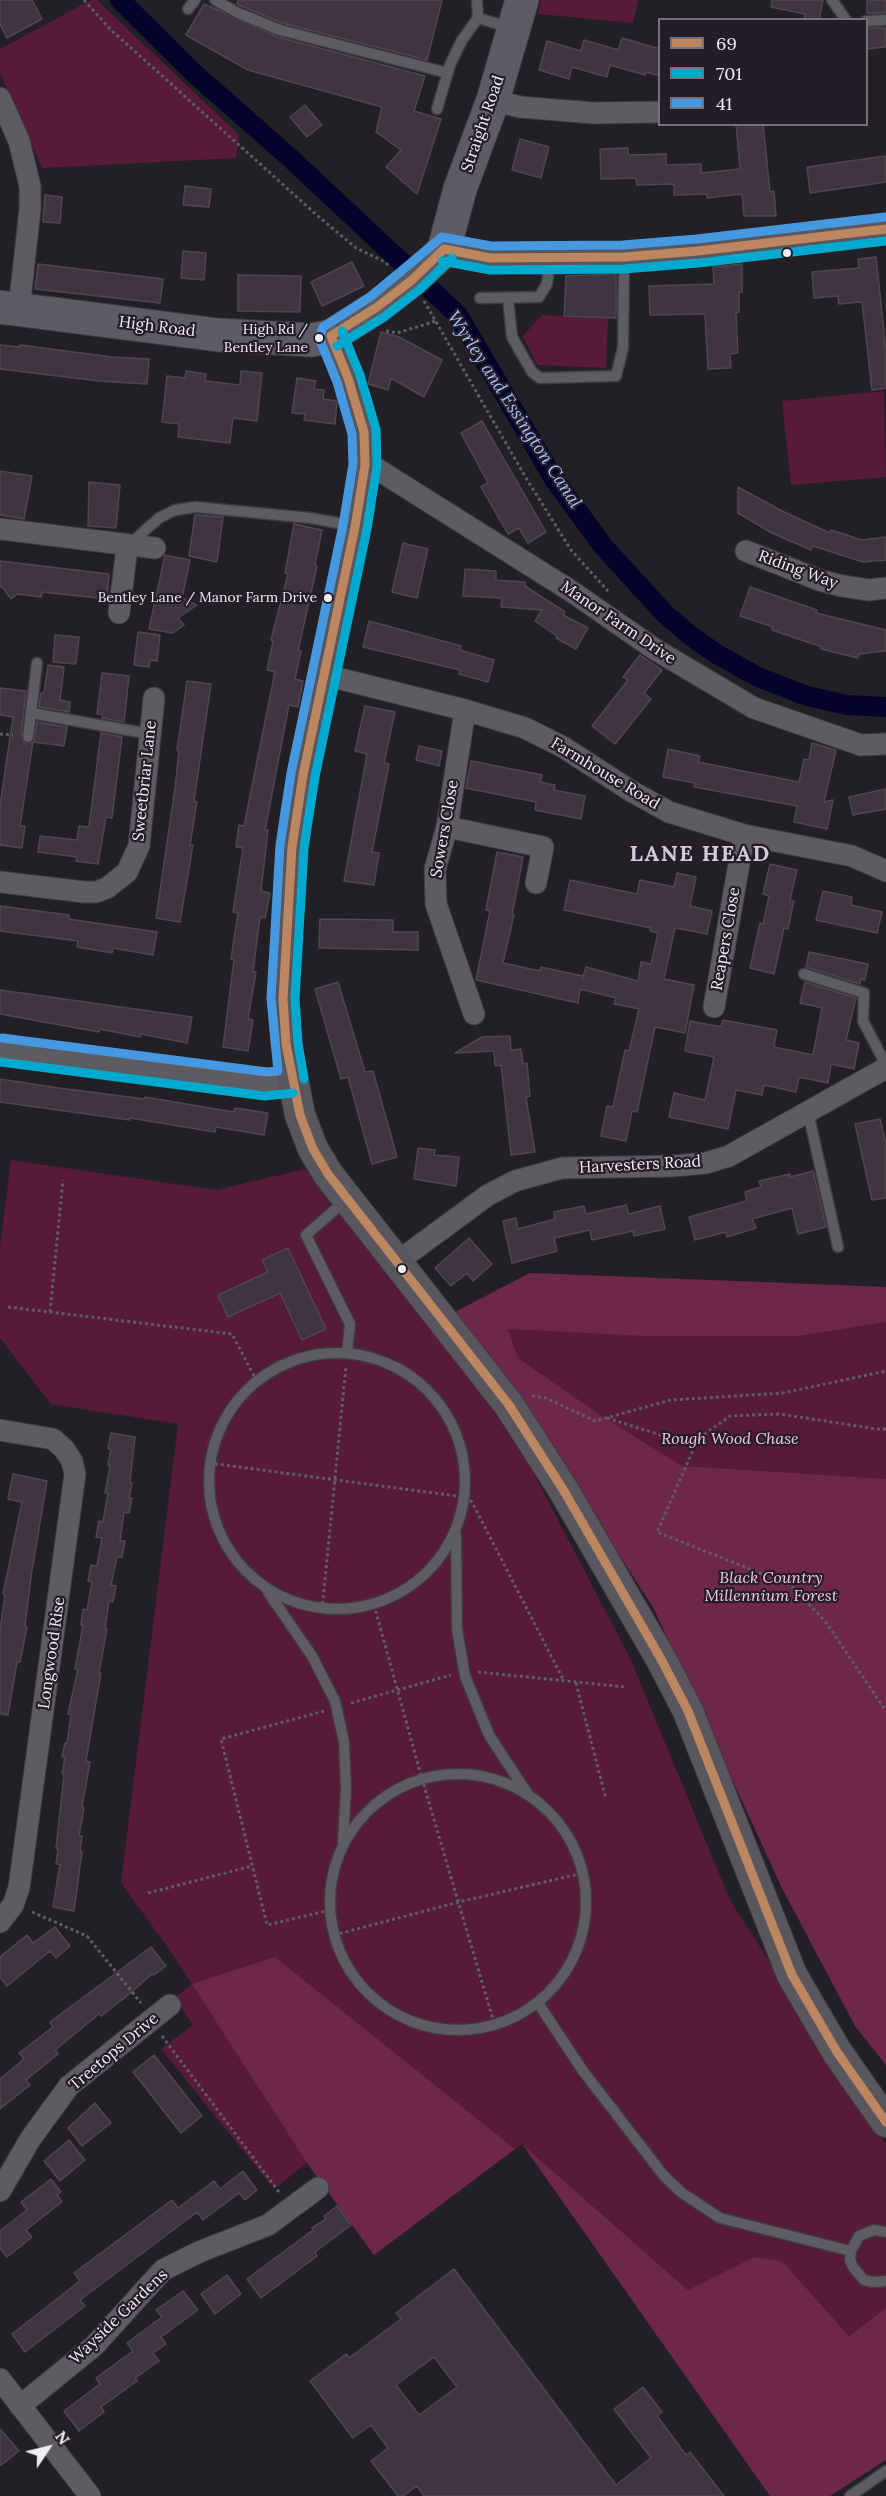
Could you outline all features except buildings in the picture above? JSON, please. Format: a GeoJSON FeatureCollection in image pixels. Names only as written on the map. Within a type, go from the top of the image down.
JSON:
{"type":"FeatureCollection","features":[{"type":"Feature","properties":{"kind":"main road","name":"Straight Road"},"geometry":{"type":"LineString","coordinates":[[440,254],[460,189],[493,100],[518,14]]}},
{"type":"Feature","properties":{"kind":"main road","name":"High Road"},"geometry":{"type":"LineString","coordinates":[[9,308],[218,335],[312,340],[331,336],[371,311],[412,280],[440,254]]}},
{"type":"Feature","properties":{"kind":"street"},"geometry":{"type":"LineString","coordinates":[[0,98],[19,141],[30,186],[30,209],[9,308]]}},
{"type":"Feature","properties":{"kind":"street"},"geometry":{"type":"LineString","coordinates":[[493,100],[520,107],[594,113],[658,112]]}},
{"type":"Feature","properties":{"kind":"street"},"geometry":{"type":"LineString","coordinates":[[440,254],[550,259],[624,256],[698,251],[886,229]]}},
{"type":"Feature","properties":{"kind":"street"},"geometry":{"type":"LineString","coordinates":[[331,336],[348,378],[364,432],[365,465],[355,526],[303,775],[292,847],[283,999],[285,1044],[300,1115],[313,1149],[347,1200],[509,1405],[564,1491],[661,1659],[688,1711],[792,1975],[837,2052],[886,2122]]}},
{"type":"Feature","properties":{"kind":"street","name":"Manor Farm Drive"},"geometry":{"type":"LineString","coordinates":[[365,465],[377,469],[571,591],[656,651],[754,708],[861,745],[886,744]]}},
{"type":"Feature","properties":{"kind":"street"},"geometry":{"type":"LineString","coordinates":[[0,529],[155,549]]}},
{"type":"Feature","properties":{"kind":"street"},"geometry":{"type":"LineString","coordinates":[[119,613],[127,547]]}},
{"type":"Feature","properties":{"kind":"street","name":"Riding Way"},"geometry":{"type":"LineString","coordinates":[[746,550],[819,580],[869,590],[886,588]]}},
{"type":"Feature","properties":{"kind":"street","name":"Farmhouse Road"},"geometry":{"type":"LineString","coordinates":[[325,675],[465,710],[535,733],[563,747],[631,791],[669,812],[744,835],[852,856],[886,871]]}},
{"type":"Feature","properties":{"kind":"street","name":"Sweetbriar Lane"},"geometry":{"type":"LineString","coordinates":[[0,882],[96,892],[107,888],[127,872],[139,846],[154,698]]}},
{"type":"Feature","properties":{"kind":"street","name":"Sowers Close"},"geometry":{"type":"LineString","coordinates":[[465,710],[447,827],[435,869],[436,904],[474,1014]]}},
{"type":"Feature","properties":{"kind":"street"},"geometry":{"type":"LineString","coordinates":[[447,827],[543,848],[536,884]]}},
{"type":"Feature","properties":{"kind":"street","name":"Reapers Close"},"geometry":{"type":"LineString","coordinates":[[714,1007],[744,835]]}},
{"type":"Feature","properties":{"kind":"street"},"geometry":{"type":"LineString","coordinates":[[0,1050],[267,1084],[292,1082]]}},
{"type":"Feature","properties":{"kind":"street","name":"Harvesters Road"},"geometry":{"type":"LineString","coordinates":[[397,1262],[488,1195],[515,1181],[562,1168],[673,1166],[706,1162],[729,1156],[886,1067]]}},
{"type":"Feature","properties":{"kind":"street","name":"Longwood Rise"},"geometry":{"type":"LineString","coordinates":[[0,1430],[53,1439],[72,1461],[75,1474],[19,1888],[13,1905],[0,1922]]}},
{"type":"Feature","properties":{"kind":"street","name":"Treetops Drive"},"geometry":{"type":"LineString","coordinates":[[0,2191],[31,2138],[69,2086],[158,2015]]}},
{"type":"Feature","properties":{"kind":"street","name":"Wayside Gardens"},"geometry":{"type":"LineString","coordinates":[[20,2406],[94,2346],[163,2270],[199,2252],[268,2225],[318,2188]]}},
{"type":"Feature","properties":{"kind":"street"},"geometry":{"type":"LineString","coordinates":[[0,2379],[90,2496]]}},
{"type":"Feature","properties":{"kind":"lane"},"geometry":{"type":"LineString","coordinates":[[215,0],[238,14],[280,30],[448,73]]}},
{"type":"Feature","properties":{"kind":"lane"},"geometry":{"type":"LineString","coordinates":[[437,109],[448,73],[462,40],[478,18],[477,0]]}},
{"type":"Feature","properties":{"kind":"lane"},"geometry":{"type":"LineString","coordinates":[[832,0],[845,18]]}},
{"type":"Feature","properties":{"kind":"lane"},"geometry":{"type":"LineString","coordinates":[[478,18],[518,14]]}},
{"type":"Feature","properties":{"kind":"lane"},"geometry":{"type":"LineString","coordinates":[[868,21],[886,20]]}},
{"type":"Feature","properties":{"kind":"lane"},"geometry":{"type":"LineString","coordinates":[[508,298],[512,337],[531,372],[540,378],[616,376],[623,348],[624,256]]}},
{"type":"Feature","properties":{"kind":"lane"},"geometry":{"type":"LineString","coordinates":[[480,298],[538,297],[547,284],[550,259]]}},
{"type":"Feature","properties":{"kind":"lane"},"geometry":{"type":"LineString","coordinates":[[127,547],[159,518],[175,510],[195,507],[310,518],[355,526]]}},
{"type":"Feature","properties":{"kind":"lane"},"geometry":{"type":"LineString","coordinates":[[28,736],[37,663]]}},
{"type":"Feature","properties":{"kind":"lane"},"geometry":{"type":"LineString","coordinates":[[31,713],[150,734]]}},
{"type":"Feature","properties":{"kind":"lane"},"geometry":{"type":"LineString","coordinates":[[804,974],[864,993],[863,1021],[886,1067]]}},
{"type":"Feature","properties":{"kind":"lane"},"geometry":{"type":"LineString","coordinates":[[808,1112],[838,1247]]}},
{"type":"Feature","properties":{"kind":"lane"},"geometry":{"type":"LineString","coordinates":[[347,1200],[306,1235],[350,1324],[347,1353]]}},
{"type":"Feature","properties":{"kind":"lane"},"geometry":{"type":"LineString","coordinates":[[347,1353],[378,1359],[407,1374],[432,1395],[451,1421],[462,1452],[466,1484],[461,1516],[448,1546],[429,1572],[404,1592],[374,1605],[343,1610],[322,1610],[280,1597],[253,1579],[231,1555],[216,1526],[208,1495],[209,1463],[218,1431],[234,1403],[256,1380],[284,1364],[315,1354],[347,1353]]}},
{"type":"Feature","properties":{"kind":"lane"},"geometry":{"type":"LineString","coordinates":[[456,1528],[457,1629],[465,1676],[489,1735],[529,1795]]}},
{"type":"Feature","properties":{"kind":"lane"},"geometry":{"type":"LineString","coordinates":[[265,1587],[312,1656],[335,1701],[344,1742],[346,1788],[343,1845]]}},
{"type":"Feature","properties":{"kind":"lane"},"geometry":{"type":"LineString","coordinates":[[468,1774],[500,1780],[529,1795],[553,1816],[572,1842],[583,1873],[587,1905],[582,1937],[570,1966],[550,1992],[538,2003],[525,2012],[495,2026],[464,2031],[431,2028],[401,2018],[374,2000],[352,1976],[337,1947],[330,1916],[330,1884],[343,1845],[355,1824],[377,1801],[405,1784],[423,1779],[436,1775],[468,1774]]}},
{"type":"Feature","properties":{"kind":"lane"},"geometry":{"type":"LineString","coordinates":[[538,2003],[583,2071],[664,2176],[682,2193],[720,2218],[851,2251]]}},
{"type":"Feature","properties":{"kind":"lane"},"geometry":{"type":"LineString","coordinates":[[886,2232],[874,2230],[859,2236],[851,2251],[850,2260],[858,2274],[873,2282],[886,2281]]}},
{"type":"Feature","properties":{"kind":"lane"},"geometry":{"type":"LineString","coordinates":[[850,2496],[886,2471]]}},
{"type":"Feature","properties":{"kind":"path"},"geometry":{"type":"LineString","coordinates":[[84,0],[110,29],[318,217],[356,248],[385,262],[393,270]]}},
{"type":"Feature","properties":{"kind":"path"},"geometry":{"type":"LineString","coordinates":[[418,294],[426,303],[526,478],[571,550],[610,593]]}},
{"type":"Feature","properties":{"kind":"path"},"geometry":{"type":"LineString","coordinates":[[371,311],[374,329],[397,333],[436,321]]}},
{"type":"Feature","properties":{"kind":"path"},"geometry":{"type":"LineString","coordinates":[[50,1312],[63,1180]]}},
{"type":"Feature","properties":{"kind":"path"},"geometry":{"type":"LineString","coordinates":[[8,1307],[232,1334],[256,1380]]}},
{"type":"Feature","properties":{"kind":"path"},"geometry":{"type":"LineString","coordinates":[[322,1610],[347,1353]]}},
{"type":"Feature","properties":{"kind":"path"},"geometry":{"type":"LineString","coordinates":[[509,1405],[533,1396],[546,1398],[595,1421],[671,1400],[783,1393],[886,1371]]}},
{"type":"Feature","properties":{"kind":"path"},"geometry":{"type":"LineString","coordinates":[[605,1418],[690,1443],[697,1441],[730,1416],[780,1414],[886,1429]]}},
{"type":"Feature","properties":{"kind":"path"},"geometry":{"type":"LineString","coordinates":[[697,1441],[657,1532],[790,1585],[825,1621],[886,1711]]}},
{"type":"Feature","properties":{"kind":"path"},"geometry":{"type":"LineString","coordinates":[[209,1463],[464,1497],[472,1502],[564,1681]]}},
{"type":"Feature","properties":{"kind":"path"},"geometry":{"type":"LineString","coordinates":[[374,1605],[495,2026]]}},
{"type":"Feature","properties":{"kind":"path"},"geometry":{"type":"LineString","coordinates":[[576,1683],[606,1799]]}},
{"type":"Feature","properties":{"kind":"path"},"geometry":{"type":"LineString","coordinates":[[148,1893],[252,1866]]}},
{"type":"Feature","properties":{"kind":"path"},"geometry":{"type":"LineString","coordinates":[[334,1935],[459,1902],[583,1873]]}},
{"type":"Feature","properties":{"kind":"path"},"geometry":{"type":"LineString","coordinates":[[13,1905],[87,1936],[158,2015],[292,2208]]}},
{"type":"Feature","properties":{"kind":"green space"},"geometry":{"type":"Polygon","coordinates":[[[91,0],[97,0],[239,135],[236,158],[42,168],[0,73],[0,49],[91,0]]]}},
{"type":"Feature","properties":{"kind":"green space"},"geometry":{"type":"Polygon","coordinates":[[[541,0],[638,0],[633,23],[538,14],[541,0]]]}},
{"type":"Feature","properties":{"kind":"green space"},"geometry":{"type":"Polygon","coordinates":[[[542,315],[608,318],[606,368],[537,365],[523,336],[542,315]]]}},
{"type":"Feature","properties":{"kind":"green space"},"geometry":{"type":"Polygon","coordinates":[[[884,391],[886,477],[791,485],[782,401],[884,391]]]}},
{"type":"Feature","properties":{"kind":"green space"},"geometry":{"type":"Polygon","coordinates":[[[11,1160],[216,1190],[305,1169],[509,1426],[630,1658],[730,1900],[886,2144],[886,2308],[849,2336],[782,2261],[754,2257],[688,2290],[522,2144],[374,2255],[307,2163],[274,2189],[161,2049],[193,2025],[174,1998],[192,1984],[121,1883],[178,1424],[51,1404],[0,1338],[0,1246],[11,1160]]]}},
{"type":"Feature","properties":{"kind":"green space","name":"Rough Wood Chase"},"geometry":{"type":"Polygon","coordinates":[[[530,1273],[886,1287],[886,2065],[855,2026],[782,1888],[654,1609],[514,1390],[453,1313],[530,1273]]]}},
{"type":"Feature","properties":{"kind":"green space","name":"Black Country Millennium Forest"},"geometry":{"type":"Polygon","coordinates":[[[530,1273],[886,1287],[886,1322],[798,1336],[645,1336],[508,1329],[518,1358],[603,1417],[682,1466],[886,1479],[886,2065],[855,2026],[782,1888],[654,1609],[514,1390],[453,1313],[530,1273]]]}},
{"type":"Feature","properties":{"kind":"green space"},"geometry":{"type":"Polygon","coordinates":[[[275,1957],[515,2149],[374,2255],[307,2163],[192,1984],[275,1957]]]}},
{"type":"Feature","properties":{"kind":"green space"},"geometry":{"type":"Polygon","coordinates":[[[522,2144],[688,2290],[754,2257],[782,2261],[849,2336],[886,2308],[886,2460],[830,2496],[770,2496],[522,2144]]]}},
{"type":"Feature","properties":{"kind":"waterway","name":"Wyrley and Essington Canal"},"geometry":{"type":"LineString","coordinates":[[120,0],[196,75],[288,156],[458,315],[554,479],[603,546],[665,614],[715,653],[758,677],[807,696],[847,705],[886,707]]}},
{"type":"Feature","properties":{"kind":"transit line","name":"41"},"geometry":{"type":"LineString","coordinates":[[2,1038],[267,1072],[278,1071],[271,998],[280,845],[291,773],[343,525],[353,464],[352,434],[337,382],[319,338],[323,327],[370,297],[442,237],[491,246],[623,245],[697,239],[885,217]]}},
{"type":"Feature","properties":{"kind":"transit line","name":"69"},"geometry":{"type":"LineString","coordinates":[[444,249],[490,258],[624,257],[698,251],[886,229]]}},
{"type":"Feature","properties":{"kind":"transit line","name":"701"},"geometry":{"type":"LineString","coordinates":[[442,261],[490,270],[624,269],[699,263],[886,241]]}},
{"type":"Feature","properties":{"kind":"transit line","name":"69"},"geometry":{"type":"LineString","coordinates":[[331,336],[377,307],[412,280],[444,249]]}},
{"type":"Feature","properties":{"kind":"transit line","name":"701"},"geometry":{"type":"LineString","coordinates":[[337,346],[384,317],[420,289],[452,258]]}},
{"type":"Feature","properties":{"kind":"transit line","name":"701"},"geometry":{"type":"LineString","coordinates":[[304,1079],[298,1043],[295,999],[304,848],[315,777],[367,529],[377,466],[376,429],[360,375],[342,331]]}},
{"type":"Feature","properties":{"kind":"transit line","name":"69"},"geometry":{"type":"LineString","coordinates":[[331,336],[348,378],[364,432],[365,465],[355,527],[303,775],[292,847],[283,999],[286,1044],[300,1115],[313,1149],[328,1174],[509,1405],[564,1491],[661,1659],[688,1711],[792,1975],[837,2052],[886,2122]]}},
{"type":"Feature","properties":{"kind":"transit line","name":"701"},"geometry":{"type":"LineString","coordinates":[[0,1062],[265,1096],[293,1093]]}},
{"type":"Feature","properties":{"kind":"place","name":"High Rd / Bentley Lane"},"geometry":{"type":"Point","coordinates":[319,338]}},
{"type":"Feature","properties":{"kind":"place","name":"Bentley Lane / Manor Farm Drive"},"geometry":{"type":"Point","coordinates":[328,598]}},
{"type":"Feature","properties":{"kind":"district","name":"LANE HEAD"},"geometry":{"type":"Point","coordinates":[700,855]}}]}
